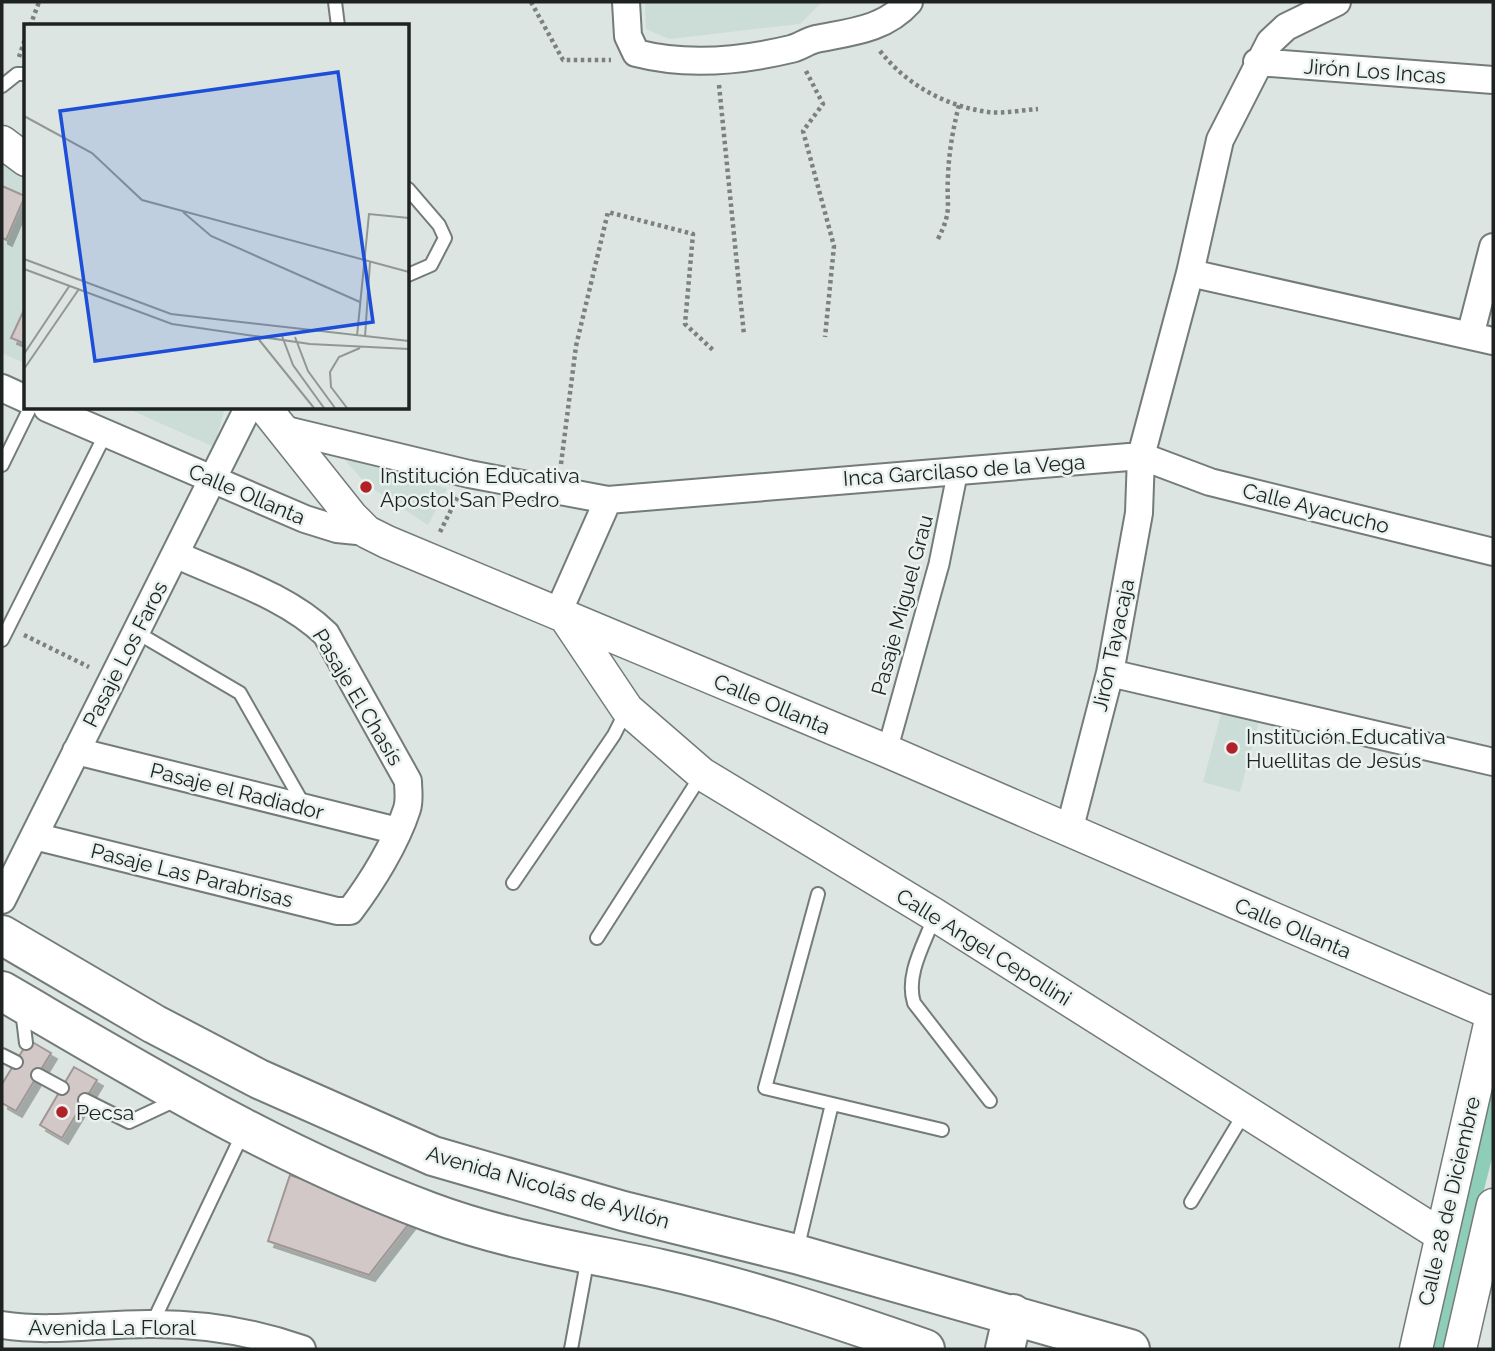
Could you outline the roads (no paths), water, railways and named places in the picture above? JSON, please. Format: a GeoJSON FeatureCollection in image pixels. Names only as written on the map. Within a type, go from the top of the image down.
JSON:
{"type":"FeatureCollection","features":[{"type":"Feature","properties":{"kind":"main road","name":"Avenida Nicolás de Ayllón"},"geometry":{"type":"LineString","coordinates":[[2,935],[154,1024],[258,1079],[433,1156],[623,1211],[796,1254],[1009,1332],[1130,1349]]}},
{"type":"Feature","properties":{"kind":"main road"},"geometry":{"type":"LineString","coordinates":[[11,997],[244,1130],[351,1181],[432,1213],[523,1241],[727,1285],[869,1338],[925,1349]]}},
{"type":"Feature","properties":{"kind":"street"},"geometry":{"type":"LineString","coordinates":[[626,2],[628,36],[636,53],[659,59],[717,60],[794,48],[813,39],[867,29],[890,18],[909,2]]}},
{"type":"Feature","properties":{"kind":"street"},"geometry":{"type":"LineString","coordinates":[[1141,456],[1190,273],[1220,140],[1270,42],[1286,27],[1337,2]]}},
{"type":"Feature","properties":{"kind":"street","name":"Jirón Los Incas"},"geometry":{"type":"LineString","coordinates":[[1258,62],[1493,80]]}},
{"type":"Feature","properties":{"kind":"street"},"geometry":{"type":"LineString","coordinates":[[2,142],[24,158]]}},
{"type":"Feature","properties":{"kind":"street"},"geometry":{"type":"LineString","coordinates":[[1190,273],[1482,339],[1493,247]]}},
{"type":"Feature","properties":{"kind":"street"},"geometry":{"type":"LineString","coordinates":[[2,388],[24,398]]}},
{"type":"Feature","properties":{"kind":"street","name":"Calle Ollanta"},"geometry":{"type":"LineString","coordinates":[[52,410],[305,519],[337,529],[367,532],[426,561],[887,751],[1493,1013]]}},
{"type":"Feature","properties":{"kind":"street","name":"Pasaje Los Faros"},"geometry":{"type":"LineString","coordinates":[[2,900],[247,410]]}},
{"type":"Feature","properties":{"kind":"street"},"geometry":{"type":"LineString","coordinates":[[273,419],[367,532]]}},
{"type":"Feature","properties":{"kind":"street","name":"Inca Garcilaso de la Vega"},"geometry":{"type":"LineString","coordinates":[[273,419],[469,474],[608,499],[1141,456]]}},
{"type":"Feature","properties":{"kind":"street","name":"Calle Ayacucho"},"geometry":{"type":"LineString","coordinates":[[1141,456],[1210,482],[1493,552]]}},
{"type":"Feature","properties":{"kind":"street","name":"Jirón Tayacaja"},"geometry":{"type":"LineString","coordinates":[[1069,831],[1110,673],[1139,513],[1141,456]]}},
{"type":"Feature","properties":{"kind":"street","name":"Pasaje Miguel Grau"},"geometry":{"type":"LineString","coordinates":[[887,751],[939,565],[958,470]]}},
{"type":"Feature","properties":{"kind":"street"},"geometry":{"type":"LineString","coordinates":[[561,616],[608,499]]}},
{"type":"Feature","properties":{"kind":"street","name":"Pasaje El Chasís"},"geometry":{"type":"LineString","coordinates":[[174,554],[299,612],[326,634],[408,781],[408,806],[397,831],[350,911]]}},
{"type":"Feature","properties":{"kind":"street","name":"Calle Angel Cepollini"},"geometry":{"type":"LineString","coordinates":[[561,616],[627,709],[702,774],[935,915],[1441,1235]]}},
{"type":"Feature","properties":{"kind":"street"},"geometry":{"type":"LineString","coordinates":[[1110,673],[1493,762]]}},
{"type":"Feature","properties":{"kind":"street","name":"Pasaje el Radiador"},"geometry":{"type":"LineString","coordinates":[[76,751],[397,831]]}},
{"type":"Feature","properties":{"kind":"street","name":"Pasaje Las Parabrisas"},"geometry":{"type":"LineString","coordinates":[[34,836],[337,911],[350,911]]}},
{"type":"Feature","properties":{"kind":"street","name":"Calle 28 de Diciembre"},"geometry":{"type":"LineString","coordinates":[[1416,1349],[1493,1013]]}},
{"type":"Feature","properties":{"kind":"street","name":"Calle 28 de Diciembre"},"geometry":{"type":"LineString","coordinates":[[1460,1349],[1493,1205]]}},
{"type":"Feature","properties":{"kind":"street","name":"Avenida La Floral"},"geometry":{"type":"LineString","coordinates":[[2,1325],[84,1329],[152,1324],[259,1333],[302,1349]]}},
{"type":"Feature","properties":{"kind":"lane"},"geometry":{"type":"LineString","coordinates":[[335,2],[338,24]]}},
{"type":"Feature","properties":{"kind":"lane"},"geometry":{"type":"LineString","coordinates":[[2,86],[17,74],[24,74]]}},
{"type":"Feature","properties":{"kind":"lane"},"geometry":{"type":"LineString","coordinates":[[410,191],[439,225],[445,238],[431,265],[410,274]]}},
{"type":"Feature","properties":{"kind":"lane"},"geometry":{"type":"LineString","coordinates":[[2,465],[29,410]]}},
{"type":"Feature","properties":{"kind":"lane"},"geometry":{"type":"LineString","coordinates":[[2,640],[106,433]]}},
{"type":"Feature","properties":{"kind":"lane"},"geometry":{"type":"LineString","coordinates":[[136,632],[240,693],[305,808]]}},
{"type":"Feature","properties":{"kind":"lane"},"geometry":{"type":"LineString","coordinates":[[513,883],[614,735],[627,709]]}},
{"type":"Feature","properties":{"kind":"lane"},"geometry":{"type":"LineString","coordinates":[[597,938],[702,774]]}},
{"type":"Feature","properties":{"kind":"lane"},"geometry":{"type":"LineString","coordinates":[[818,894],[765,1088],[942,1130]]}},
{"type":"Feature","properties":{"kind":"lane"},"geometry":{"type":"LineString","coordinates":[[935,915],[912,975],[912,997],[990,1101]]}},
{"type":"Feature","properties":{"kind":"lane"},"geometry":{"type":"LineString","coordinates":[[11,997],[26,1044]]}},
{"type":"Feature","properties":{"kind":"lane"},"geometry":{"type":"LineString","coordinates":[[2,1055],[16,1062]]}},
{"type":"Feature","properties":{"kind":"lane"},"geometry":{"type":"LineString","coordinates":[[38,1074],[62,1088]]}},
{"type":"Feature","properties":{"kind":"lane"},"geometry":{"type":"LineString","coordinates":[[85,1100],[129,1122],[183,1096]]}},
{"type":"Feature","properties":{"kind":"lane"},"geometry":{"type":"LineString","coordinates":[[796,1254],[832,1104]]}},
{"type":"Feature","properties":{"kind":"lane"},"geometry":{"type":"LineString","coordinates":[[1191,1202],[1245,1112]]}},
{"type":"Feature","properties":{"kind":"lane"},"geometry":{"type":"LineString","coordinates":[[152,1324],[244,1130]]}},
{"type":"Feature","properties":{"kind":"lane"},"geometry":{"type":"LineString","coordinates":[[571,1349],[588,1255]]}},
{"type":"Feature","properties":{"kind":"place","name":"Institución Educativa Apostol San Pedro"},"geometry":{"type":"Point","coordinates":[366,487]}},
{"type":"Feature","properties":{"kind":"place","name":"Institución Educativa Huellitas de Jesús"},"geometry":{"type":"Point","coordinates":[1232,748]}},
{"type":"Feature","properties":{"kind":"place","name":"Pecsa"},"geometry":{"type":"Point","coordinates":[62,1112]}}]}
